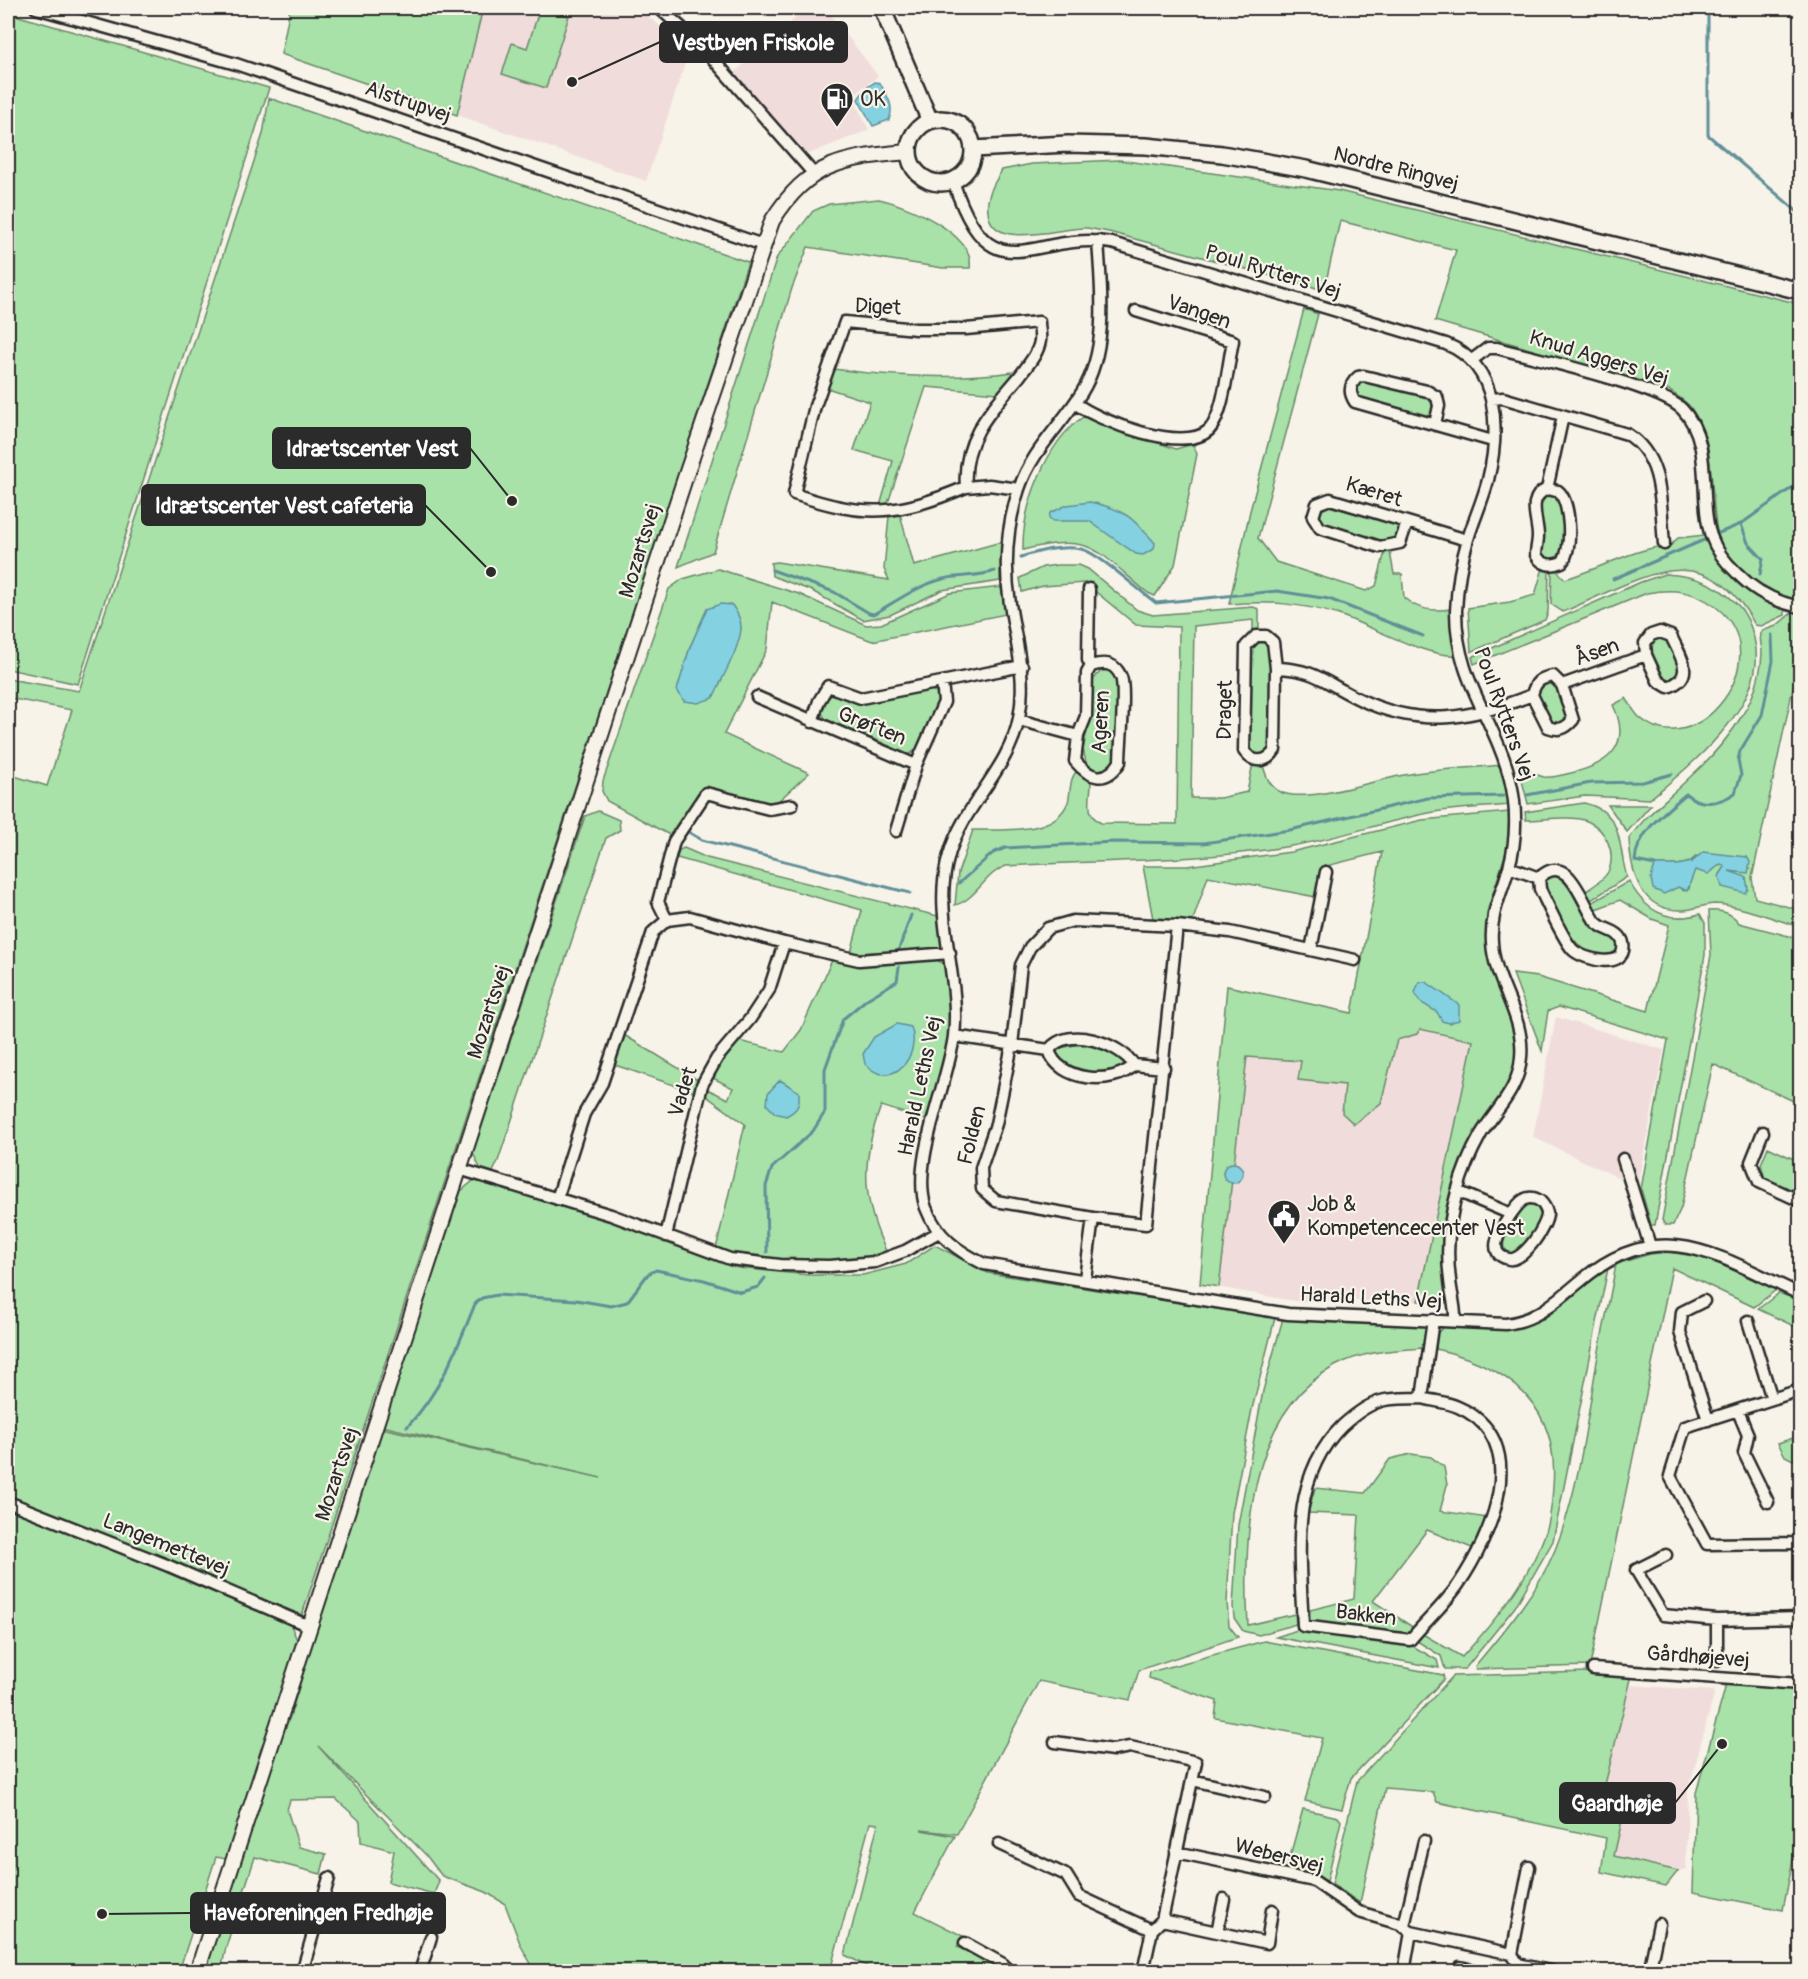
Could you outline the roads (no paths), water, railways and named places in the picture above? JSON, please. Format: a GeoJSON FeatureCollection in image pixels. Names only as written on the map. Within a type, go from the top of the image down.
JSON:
{"type":"FeatureCollection","features":[{"type":"Feature","properties":{"kind":"main road"},"geometry":{"type":"LineString","coordinates":[[882,8],[930,121]]}},
{"type":"Feature","properties":{"kind":"main road"},"geometry":{"type":"LineString","coordinates":[[939,119],[958,124],[966,130],[973,149],[968,169],[953,181],[940,184],[928,181],[915,169],[908,152],[914,133],[930,121],[939,119]]}},
{"type":"Feature","properties":{"kind":"main road","name":"Nordre Ringvej"},"geometry":{"type":"LineString","coordinates":[[973,149],[1068,144],[1146,146],[1232,156],[1306,169],[1800,291]]}},
{"type":"Feature","properties":{"kind":"street","name":"Alstrupvej"},"geometry":{"type":"LineString","coordinates":[[36,8],[236,64],[764,245]]}},
{"type":"Feature","properties":{"kind":"street"},"geometry":{"type":"LineString","coordinates":[[659,8],[699,43],[813,173]]}},
{"type":"Feature","properties":{"kind":"street","name":"Mozartsvej"},"geometry":{"type":"LineString","coordinates":[[196,1971],[772,221],[783,204],[813,173],[848,159],[908,152]]}},
{"type":"Feature","properties":{"kind":"street","name":"Poul Rytters Vej"},"geometry":{"type":"LineString","coordinates":[[953,181],[975,231],[983,240],[999,249],[1028,252],[1098,241],[1446,344],[1472,360],[1483,373],[1492,399],[1493,440],[1488,482],[1467,540],[1457,601],[1458,641],[1463,666],[1510,779],[1515,809],[1514,839],[1509,867],[1495,904],[1492,945],[1496,966],[1519,1022],[1521,1059],[1509,1098],[1482,1134],[1457,1191],[1448,1250],[1455,1321]]}},
{"type":"Feature","properties":{"kind":"street","name":"Harald Leths Vej"},"geometry":{"type":"LineString","coordinates":[[1098,241],[1100,316],[1098,351],[1090,378],[1075,403],[1030,462],[1019,489],[1010,525],[1008,582],[1022,666],[1023,693],[1019,720],[1006,756],[958,831],[950,851],[942,900],[956,1004],[954,1036],[921,1181],[926,1208],[939,1232],[957,1251],[984,1264],[1288,1314],[1506,1324],[1535,1317],[1593,1271],[1631,1251],[1650,1246],[1684,1246],[1713,1253],[1800,1294]]}},
{"type":"Feature","properties":{"kind":"street","name":"Vangen"},"geometry":{"type":"LineString","coordinates":[[1075,403],[1092,414],[1170,440],[1196,438],[1209,430],[1217,417],[1233,341],[1136,311]]}},
{"type":"Feature","properties":{"kind":"street","name":"Diget"},"geometry":{"type":"LineString","coordinates":[[966,487],[964,466],[969,449],[984,419],[1031,362],[1040,342],[1039,322],[966,329],[916,329],[845,322],[815,406],[794,494],[835,508],[863,512],[894,511],[924,505],[966,487],[989,485],[1019,489]]}},
{"type":"Feature","properties":{"kind":"street","name":"Knud Aggers Vej"},"geometry":{"type":"LineString","coordinates":[[1472,360],[1488,348],[1497,348],[1653,393],[1675,404],[1687,417],[1695,433],[1702,461],[1708,522],[1712,537],[1723,558],[1751,586],[1779,601],[1800,606]]}},
{"type":"Feature","properties":{"kind":"street"},"geometry":{"type":"LineString","coordinates":[[1435,424],[1439,406],[1437,397],[1427,391],[1364,376],[1358,377],[1352,386],[1350,392],[1355,402],[1493,440]]}},
{"type":"Feature","properties":{"kind":"street"},"geometry":{"type":"LineString","coordinates":[[1492,399],[1503,398],[1627,434],[1639,442],[1649,456],[1659,486],[1664,544]]}},
{"type":"Feature","properties":{"kind":"street"},"geometry":{"type":"LineString","coordinates":[[1546,489],[1558,491],[1567,503],[1568,552],[1562,562],[1550,565],[1542,563],[1536,555],[1538,536],[1534,502],[1537,496],[1546,489],[1563,416]]}},
{"type":"Feature","properties":{"kind":"street","name":"Kæret"},"geometry":{"type":"LineString","coordinates":[[1407,523],[1400,543],[1380,547],[1320,528],[1313,516],[1317,504],[1330,499],[1467,540]]}},
{"type":"Feature","properties":{"kind":"street","name":"Ageren"},"geometry":{"type":"LineString","coordinates":[[1089,589],[1088,660],[1091,666]]}},
{"type":"Feature","properties":{"kind":"street","name":"Åsen"},"geometry":{"type":"LineString","coordinates":[[1660,632],[1671,636],[1685,668],[1684,676],[1678,684],[1668,687],[1658,681],[1646,655],[1645,643],[1651,635],[1660,632]]}},
{"type":"Feature","properties":{"kind":"street","name":"Draget"},"geometry":{"type":"LineString","coordinates":[[1260,635],[1273,642],[1276,668],[1275,750],[1268,758],[1258,760],[1249,757],[1244,751],[1246,646],[1250,639],[1260,635]]}},
{"type":"Feature","properties":{"kind":"street","name":"Åsen"},"geometry":{"type":"LineString","coordinates":[[1562,686],[1646,655]]}},
{"type":"Feature","properties":{"kind":"street","name":"Ageren"},"geometry":{"type":"LineString","coordinates":[[1103,662],[1114,666],[1122,678],[1120,762],[1114,771],[1100,777],[1085,774],[1076,761],[1078,736],[1086,716],[1087,673],[1091,666],[1103,662]]}},
{"type":"Feature","properties":{"kind":"street","name":"Grøften"},"geometry":{"type":"LineString","coordinates":[[812,722],[828,686],[861,698],[1022,666]]}},
{"type":"Feature","properties":{"kind":"street"},"geometry":{"type":"LineString","coordinates":[[1276,668],[1295,668],[1319,675],[1361,700],[1399,713],[1443,717],[1483,713]]}},
{"type":"Feature","properties":{"kind":"street","name":"Åsen"},"geometry":{"type":"LineString","coordinates":[[1553,676],[1562,686],[1572,710],[1573,720],[1567,727],[1557,730],[1548,727],[1532,695],[1534,685],[1542,677],[1553,676]]}},
{"type":"Feature","properties":{"kind":"street","name":"Grøften"},"geometry":{"type":"LineString","coordinates":[[896,831],[916,765],[944,702],[942,682]]}},
{"type":"Feature","properties":{"kind":"street","name":"Åsen"},"geometry":{"type":"LineString","coordinates":[[1483,713],[1532,695]]}},
{"type":"Feature","properties":{"kind":"street","name":"Grøften"},"geometry":{"type":"LineString","coordinates":[[757,697],[916,765]]}},
{"type":"Feature","properties":{"kind":"street","name":"Ageren"},"geometry":{"type":"LineString","coordinates":[[1019,720],[1078,736]]}},
{"type":"Feature","properties":{"kind":"street"},"geometry":{"type":"LineString","coordinates":[[667,920],[658,902],[674,841],[706,793],[769,809],[792,805]]}},
{"type":"Feature","properties":{"kind":"street"},"geometry":{"type":"LineString","coordinates":[[1509,867],[1539,878]]}},
{"type":"Feature","properties":{"kind":"street"},"geometry":{"type":"LineString","coordinates":[[1558,869],[1568,874],[1597,924],[1617,933],[1623,942],[1622,953],[1614,960],[1604,962],[1574,950],[1540,889],[1539,878],[1546,871],[1558,869]]}},
{"type":"Feature","properties":{"kind":"street"},"geometry":{"type":"LineString","coordinates":[[1311,950],[1326,872]]}},
{"type":"Feature","properties":{"kind":"street"},"geometry":{"type":"LineString","coordinates":[[557,1199],[584,1114],[602,1083],[653,932],[667,920],[690,917],[784,943],[859,960],[950,953]]}},
{"type":"Feature","properties":{"kind":"street","name":"Folden"},"geometry":{"type":"LineString","coordinates":[[1177,926],[1146,1224],[1094,1218],[996,1201],[982,1189],[981,1168],[996,1124],[1012,1045],[1022,965],[1030,946],[1048,928],[1073,921],[1177,926],[1230,932],[1355,960]]}},
{"type":"Feature","properties":{"kind":"street","name":"Vadet"},"geometry":{"type":"LineString","coordinates":[[666,1236],[702,1085],[717,1058],[750,1019],[769,990],[784,943]]}},
{"type":"Feature","properties":{"kind":"street"},"geometry":{"type":"LineString","coordinates":[[954,1036],[1049,1050]]}},
{"type":"Feature","properties":{"kind":"street"},"geometry":{"type":"LineString","coordinates":[[1049,1050],[1056,1043],[1089,1039],[1120,1049],[1134,1065],[1164,1068]]}},
{"type":"Feature","properties":{"kind":"street"},"geometry":{"type":"LineString","coordinates":[[1049,1050],[1057,1064],[1087,1077],[1122,1075],[1134,1065]]}},
{"type":"Feature","properties":{"kind":"street"},"geometry":{"type":"LineString","coordinates":[[1763,1132],[1751,1162],[1759,1182],[1800,1198]]}},
{"type":"Feature","properties":{"kind":"street"},"geometry":{"type":"LineString","coordinates":[[1623,1159],[1650,1246]]}},
{"type":"Feature","properties":{"kind":"street"},"geometry":{"type":"LineString","coordinates":[[459,1169],[611,1215],[730,1259],[780,1265],[830,1266],[875,1262],[905,1251],[939,1232]]}},
{"type":"Feature","properties":{"kind":"street"},"geometry":{"type":"LineString","coordinates":[[1457,1191],[1510,1214]]}},
{"type":"Feature","properties":{"kind":"street"},"geometry":{"type":"LineString","coordinates":[[1528,1198],[1536,1199],[1543,1204],[1547,1212],[1546,1221],[1524,1255],[1516,1260],[1507,1259],[1500,1254],[1496,1246],[1497,1238],[1510,1214],[1520,1201],[1528,1198]]}},
{"type":"Feature","properties":{"kind":"street"},"geometry":{"type":"LineString","coordinates":[[1085,1279],[1094,1218]]}},
{"type":"Feature","properties":{"kind":"street"},"geometry":{"type":"LineString","coordinates":[[1704,1300],[1682,1312],[1680,1332],[1708,1420]]}},
{"type":"Feature","properties":{"kind":"street"},"geometry":{"type":"LineString","coordinates":[[1422,1398],[1433,1320]]}},
{"type":"Feature","properties":{"kind":"street"},"geometry":{"type":"LineString","coordinates":[[1748,1321],[1772,1399]]}},
{"type":"Feature","properties":{"kind":"street"},"geometry":{"type":"LineString","coordinates":[[1800,1390],[1684,1426],[1670,1476],[1707,1544],[1798,1543],[1800,1539]]}},
{"type":"Feature","properties":{"kind":"street","name":"Bakken"},"geometry":{"type":"LineString","coordinates":[[1422,1398],[1458,1407],[1480,1421],[1497,1447],[1502,1476],[1493,1520],[1458,1586],[1410,1640],[1303,1626],[1299,1534],[1308,1480],[1326,1442],[1354,1414],[1384,1400],[1422,1398]]}},
{"type":"Feature","properties":{"kind":"street"},"geometry":{"type":"LineString","coordinates":[[1738,1411],[1748,1435],[1744,1453],[1768,1502]]}},
{"type":"Feature","properties":{"kind":"street","name":"Langemettevej"},"geometry":{"type":"LineString","coordinates":[[8,1502],[169,1566],[309,1626]]}},
{"type":"Feature","properties":{"kind":"street"},"geometry":{"type":"LineString","coordinates":[[1666,1555],[1636,1570],[1663,1616],[1717,1620],[1800,1618]]}},
{"type":"Feature","properties":{"kind":"street"},"geometry":{"type":"LineString","coordinates":[[1717,1620],[1717,1661]]}},
{"type":"Feature","properties":{"kind":"street","name":"Gårdhøjevej"},"geometry":{"type":"LineString","coordinates":[[1593,1669],[1800,1684]]}},
{"type":"Feature","properties":{"kind":"street"},"geometry":{"type":"LineString","coordinates":[[1054,1742],[1113,1750],[1130,1747],[1196,1762],[1162,1920],[1152,1930],[1143,1971]]}},
{"type":"Feature","properties":{"kind":"street"},"geometry":{"type":"LineString","coordinates":[[1192,1780],[1265,1797]]}},
{"type":"Feature","properties":{"kind":"street"},"geometry":{"type":"LineString","coordinates":[[1404,1971],[1405,1927],[1424,1841]]}},
{"type":"Feature","properties":{"kind":"street"},"geometry":{"type":"LineString","coordinates":[[999,1844],[1066,1875],[1078,1896],[1152,1930]]}},
{"type":"Feature","properties":{"kind":"street","name":"Webersvej"},"geometry":{"type":"LineString","coordinates":[[1176,1852],[1314,1881],[1359,1912],[1405,1927],[1512,1954],[1518,1964],[1554,1971]]}},
{"type":"Feature","properties":{"kind":"street"},"geometry":{"type":"LineString","coordinates":[[1512,1954],[1529,1867]]}},
{"type":"Feature","properties":{"kind":"street"},"geometry":{"type":"LineString","coordinates":[[302,1971],[329,1878]]}},
{"type":"Feature","properties":{"kind":"street"},"geometry":{"type":"LineString","coordinates":[[1217,1932],[1224,1899]]}},
{"type":"Feature","properties":{"kind":"street"},"geometry":{"type":"LineString","coordinates":[[1162,1920],[1268,1944],[1272,1910]]}},
{"type":"Feature","properties":{"kind":"street"},"geometry":{"type":"LineString","coordinates":[[1649,1971],[1659,1924]]}},
{"type":"Feature","properties":{"kind":"street"},"geometry":{"type":"LineString","coordinates":[[420,1971],[431,1937]]}},
{"type":"Feature","properties":{"kind":"street"},"geometry":{"type":"LineString","coordinates":[[965,1943],[1003,1964],[1009,1971]]}},
{"type":"Feature","properties":{"kind":"street"},"geometry":{"type":"LineString","coordinates":[[1459,1971],[1460,1967],[1483,1971]]}},
{"type":"Feature","properties":{"kind":"water"},"geometry":{"type":"Polygon","coordinates":[[[875,82],[880,83],[889,101],[891,115],[889,120],[873,126],[858,99],[867,87],[875,82]]]}},
{"type":"Feature","properties":{"kind":"water"},"geometry":{"type":"Polygon","coordinates":[[[1090,502],[1127,515],[1155,543],[1154,549],[1143,555],[1136,554],[1089,521],[1053,521],[1049,518],[1050,513],[1067,505],[1090,502]]]}},
{"type":"Feature","properties":{"kind":"water"},"geometry":{"type":"Polygon","coordinates":[[[720,604],[732,605],[740,621],[740,635],[734,653],[713,698],[698,703],[684,701],[677,690],[690,647],[707,609],[720,604]]]}},
{"type":"Feature","properties":{"kind":"water"},"geometry":{"type":"Polygon","coordinates":[[[1703,852],[1747,857],[1750,862],[1748,873],[1729,871],[1746,877],[1748,889],[1745,893],[1722,887],[1719,876],[1725,867],[1721,864],[1708,874],[1695,870],[1687,891],[1678,887],[1664,894],[1653,889],[1651,878],[1655,865],[1692,862],[1703,852]]]}},
{"type":"Feature","properties":{"kind":"water"},"geometry":{"type":"Polygon","coordinates":[[[1419,982],[1426,982],[1459,1005],[1459,1020],[1449,1023],[1442,1021],[1437,1012],[1420,1002],[1415,993],[1419,982]]]}},
{"type":"Feature","properties":{"kind":"water"},"geometry":{"type":"Polygon","coordinates":[[[897,1024],[911,1027],[912,1049],[908,1059],[894,1072],[885,1074],[875,1072],[865,1064],[863,1054],[874,1037],[897,1024]]]}},
{"type":"Feature","properties":{"kind":"water"},"geometry":{"type":"Polygon","coordinates":[[[780,1080],[799,1092],[797,1107],[786,1116],[775,1113],[767,1105],[768,1093],[780,1080]]]}},
{"type":"Feature","properties":{"kind":"water"},"geometry":{"type":"Polygon","coordinates":[[[1233,1163],[1240,1166],[1243,1173],[1240,1180],[1233,1183],[1226,1180],[1223,1173],[1226,1166],[1233,1163]]]}},
{"type":"Feature","properties":{"kind":"waterway"},"geometry":{"type":"LineString","coordinates":[[1708,8],[1708,135],[1800,214]]}},
{"type":"Feature","properties":{"kind":"waterway"},"geometry":{"type":"LineString","coordinates":[[1719,533],[1741,524],[1800,482]]}},
{"type":"Feature","properties":{"kind":"waterway"},"geometry":{"type":"LineString","coordinates":[[1741,524],[1748,543],[1763,559],[1760,574]]}},
{"type":"Feature","properties":{"kind":"waterway"},"geometry":{"type":"LineString","coordinates":[[1613,579],[1704,540]]}},
{"type":"Feature","properties":{"kind":"waterway"},"geometry":{"type":"LineString","coordinates":[[1021,557],[1058,548],[1081,549],[1098,557],[1156,603],[1277,591],[1329,599],[1423,636]]}},
{"type":"Feature","properties":{"kind":"waterway"},"geometry":{"type":"LineString","coordinates":[[772,570],[834,592],[874,614],[925,585],[950,578],[995,571]]}},
{"type":"Feature","properties":{"kind":"waterway"},"geometry":{"type":"LineString","coordinates":[[1655,865],[1635,861],[1641,841],[1653,823],[1686,794],[1698,801],[1716,802],[1735,793],[1741,775],[1738,760],[1740,751],[1762,715],[1773,661],[1772,635]]}},
{"type":"Feature","properties":{"kind":"waterway"},"geometry":{"type":"LineString","coordinates":[[1527,795],[1591,783],[1643,782],[1672,774]]}},
{"type":"Feature","properties":{"kind":"waterway"},"geometry":{"type":"LineString","coordinates":[[959,883],[993,853],[1005,848],[1114,842],[1204,843],[1290,830],[1428,798],[1504,796]]}},
{"type":"Feature","properties":{"kind":"waterway"},"geometry":{"type":"LineString","coordinates":[[690,833],[702,840],[910,893]]}},
{"type":"Feature","properties":{"kind":"waterway"},"geometry":{"type":"LineString","coordinates":[[899,949],[911,915]]}},
{"type":"Feature","properties":{"kind":"waterway"},"geometry":{"type":"LineString","coordinates":[[767,1252],[766,1186],[772,1168],[813,1131],[825,1112],[825,1069],[843,1019],[867,999],[897,981],[899,967]]}},
{"type":"Feature","properties":{"kind":"waterway"},"geometry":{"type":"LineString","coordinates":[[407,1427],[439,1384],[455,1353],[475,1304],[482,1298],[497,1295],[576,1300],[611,1306],[627,1302],[648,1274],[656,1270],[704,1280],[741,1292],[758,1287],[765,1278]]}},
{"type":"Feature","properties":{"kind":"place","name":"Vestbyen Friskole"},"geometry":{"type":"Point","coordinates":[572,82]}},
{"type":"Feature","properties":{"kind":"place","name":"OK"},"geometry":{"type":"Point","coordinates":[837,128]}},
{"type":"Feature","properties":{"kind":"place","name":"Idrætscenter Vest"},"geometry":{"type":"Point","coordinates":[512,501]}},
{"type":"Feature","properties":{"kind":"place","name":"Idrætscenter Vest cafeteria"},"geometry":{"type":"Point","coordinates":[491,572]}},
{"type":"Feature","properties":{"kind":"place","name":"Job & Kompetencecenter Vest"},"geometry":{"type":"Point","coordinates":[1284,1245]}},
{"type":"Feature","properties":{"kind":"place","name":"Gaardhøje"},"geometry":{"type":"Point","coordinates":[1722,1744]}},
{"type":"Feature","properties":{"kind":"place","name":"Haveforeningen Fredhøje"},"geometry":{"type":"Point","coordinates":[102,1914]}}]}
